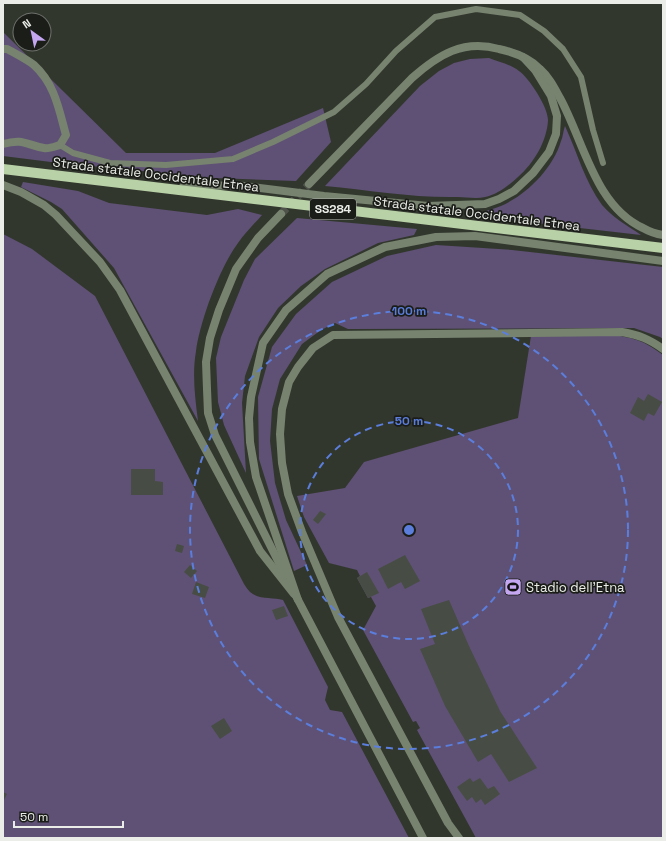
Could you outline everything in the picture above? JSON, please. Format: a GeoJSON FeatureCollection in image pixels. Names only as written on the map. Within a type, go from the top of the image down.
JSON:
{"type":"FeatureCollection","features":[{"type":"Feature","properties":{"kind":"main road","name":"Strada statale Occidentale Etnea"},"geometry":{"type":"LineString","coordinates":[[3,169],[663,248]]}},
{"type":"Feature","properties":{"kind":"street"},"geometry":{"type":"LineString","coordinates":[[309,184],[412,78],[430,62],[452,50],[470,46],[489,46],[510,51],[534,63],[550,79],[568,113],[599,184],[610,202],[624,216],[636,225],[655,234],[663,235]]}},
{"type":"Feature","properties":{"kind":"street"},"geometry":{"type":"LineString","coordinates":[[3,49],[7,49],[34,65],[47,80],[56,97],[66,136],[60,145],[46,148],[24,141],[3,144]]}},
{"type":"Feature","properties":{"kind":"street"},"geometry":{"type":"LineString","coordinates":[[161,188],[236,186],[428,206],[485,204],[499,199],[514,191],[533,173],[549,152],[556,134],[557,116],[551,96],[534,70],[523,58]]}},
{"type":"Feature","properties":{"kind":"street"},"geometry":{"type":"LineString","coordinates":[[3,185],[27,195],[44,205],[56,215],[110,274],[260,551],[298,600]]}},
{"type":"Feature","properties":{"kind":"street"},"geometry":{"type":"LineString","coordinates":[[281,214],[258,238],[236,269],[219,310],[210,338],[206,362],[208,413],[215,435],[298,600],[424,838]]}},
{"type":"Feature","properties":{"kind":"street"},"geometry":{"type":"LineString","coordinates":[[298,600],[256,477],[250,442],[249,418],[251,397],[263,343],[286,310],[327,274],[385,247],[436,237],[475,236],[663,261]]}},
{"type":"Feature","properties":{"kind":"street"},"geometry":{"type":"LineString","coordinates":[[454,838],[448,823],[338,617],[302,532],[288,494],[282,463],[280,434],[282,409],[289,382],[298,366],[313,348],[332,335],[622,332],[640,336],[663,349]]}},
{"type":"Feature","properties":{"kind":"street"},"geometry":{"type":"LineString","coordinates":[[448,823],[459,838]]}},
{"type":"Feature","properties":{"kind":"lane"},"geometry":{"type":"LineString","coordinates":[[60,145],[73,153],[110,163],[166,165],[233,159],[273,142],[334,112],[366,84],[396,51],[435,17],[476,9],[520,15],[544,31],[563,49],[581,77],[593,130],[603,163]]}},
{"type":"Feature","properties":{"kind":"shaded area"},"geometry":{"type":"Polygon","coordinates":[[[3,32],[12,41],[12,52],[23,52],[126,153],[215,153],[323,108],[331,142],[296,181],[215,178],[3,156],[3,32]]]}},
{"type":"Feature","properties":{"kind":"shaded area"},"geometry":{"type":"Polygon","coordinates":[[[489,58],[512,67],[523,75],[533,86],[545,108],[548,120],[545,136],[539,151],[524,171],[507,186],[489,196],[475,198],[408,195],[325,186],[420,86],[439,71],[454,63],[470,59],[489,58]]]}},
{"type":"Feature","properties":{"kind":"shaded area"},"geometry":{"type":"Polygon","coordinates":[[[565,126],[586,177],[602,205],[615,217],[641,235],[474,216],[501,206],[529,188],[552,161],[562,139],[565,126]]]}},
{"type":"Feature","properties":{"kind":"shaded area"},"geometry":{"type":"Polygon","coordinates":[[[23,182],[78,191],[109,203],[207,215],[238,209],[262,215],[231,253],[206,310],[198,339],[194,368],[194,386],[198,421],[114,268],[62,209],[21,187],[23,182]]]}},
{"type":"Feature","properties":{"kind":"shaded area"},"geometry":{"type":"Polygon","coordinates":[[[297,218],[417,229],[414,235],[378,243],[325,269],[301,286],[278,308],[259,337],[245,376],[242,403],[246,473],[224,425],[218,402],[216,358],[221,337],[244,280],[255,259],[297,218]]]}},
{"type":"Feature","properties":{"kind":"shaded area"},"geometry":{"type":"Polygon","coordinates":[[[3,234],[32,249],[95,296],[244,584],[254,595],[283,600],[328,687],[325,700],[330,710],[342,712],[409,838],[3,838],[3,234]]]}},
{"type":"Feature","properties":{"kind":"shaded area"},"geometry":{"type":"Polygon","coordinates":[[[436,245],[512,250],[663,267],[663,339],[634,328],[348,329],[335,323],[321,330],[302,344],[280,379],[272,409],[270,441],[275,483],[286,520],[307,565],[294,571],[259,459],[258,397],[272,347],[296,314],[332,282],[387,256],[436,245]]]}},
{"type":"Feature","properties":{"kind":"shaded area","name":"Stadio dell'Etna"},"geometry":{"type":"Polygon","coordinates":[[[615,335],[640,341],[663,355],[663,838],[476,838],[417,730],[420,728],[416,721],[413,722],[363,630],[376,606],[371,597],[368,598],[357,578],[360,576],[357,570],[329,563],[304,517],[297,496],[345,488],[364,462],[518,418],[531,336],[615,335]]]}},
{"type":"Feature","properties":{"kind":"building"},"geometry":{"type":"Polygon","coordinates":[[[648,394],[662,402],[654,416],[648,413],[644,421],[630,413],[638,397],[644,401],[648,394]]]}},
{"type":"Feature","properties":{"kind":"building"},"geometry":{"type":"Polygon","coordinates":[[[131,469],[155,469],[155,481],[163,482],[163,495],[131,495],[131,469]]]}},
{"type":"Feature","properties":{"kind":"building"},"geometry":{"type":"Polygon","coordinates":[[[320,511],[326,514],[318,524],[313,520],[320,511]]]}},
{"type":"Feature","properties":{"kind":"building"},"geometry":{"type":"Polygon","coordinates":[[[177,544],[184,546],[182,553],[175,551],[177,544]]]}},
{"type":"Feature","properties":{"kind":"building"},"geometry":{"type":"Polygon","coordinates":[[[405,555],[420,581],[405,589],[401,582],[388,589],[378,569],[405,555]]]}},
{"type":"Feature","properties":{"kind":"building"},"geometry":{"type":"Polygon","coordinates":[[[190,565],[197,571],[191,578],[184,572],[190,565]]]}},
{"type":"Feature","properties":{"kind":"building"},"geometry":{"type":"Polygon","coordinates":[[[367,572],[379,593],[368,598],[357,578],[367,572]]]}},
{"type":"Feature","properties":{"kind":"building"},"geometry":{"type":"Polygon","coordinates":[[[196,582],[209,587],[205,598],[192,594],[196,582]]]}},
{"type":"Feature","properties":{"kind":"building"},"geometry":{"type":"Polygon","coordinates":[[[449,600],[500,711],[537,768],[509,782],[491,754],[478,762],[445,706],[420,649],[435,644],[421,609],[449,600]]]}},
{"type":"Feature","properties":{"kind":"building"},"geometry":{"type":"Polygon","coordinates":[[[284,606],[288,616],[276,620],[272,610],[284,606]]]}},
{"type":"Feature","properties":{"kind":"building"},"geometry":{"type":"Polygon","coordinates":[[[224,718],[232,731],[220,739],[211,726],[224,718]]]}},
{"type":"Feature","properties":{"kind":"building"},"geometry":{"type":"Polygon","coordinates":[[[470,778],[473,782],[480,778],[488,789],[494,786],[500,794],[485,805],[481,799],[476,803],[472,797],[467,801],[457,787],[470,778]]]}},
{"type":"Feature","properties":{"kind":"building"},"geometry":{"type":"Polygon","coordinates":[[[3,792],[7,794],[3,802],[3,792]]]}},
{"type":"Feature","properties":{"kind":"tunnel"},"geometry":{"type":"LineString","coordinates":[[281,214],[309,184]]}},
{"type":"Feature","properties":{"kind":"place","name":"Stadio dell'Etna"},"geometry":{"type":"Point","coordinates":[513,587]}}]}
